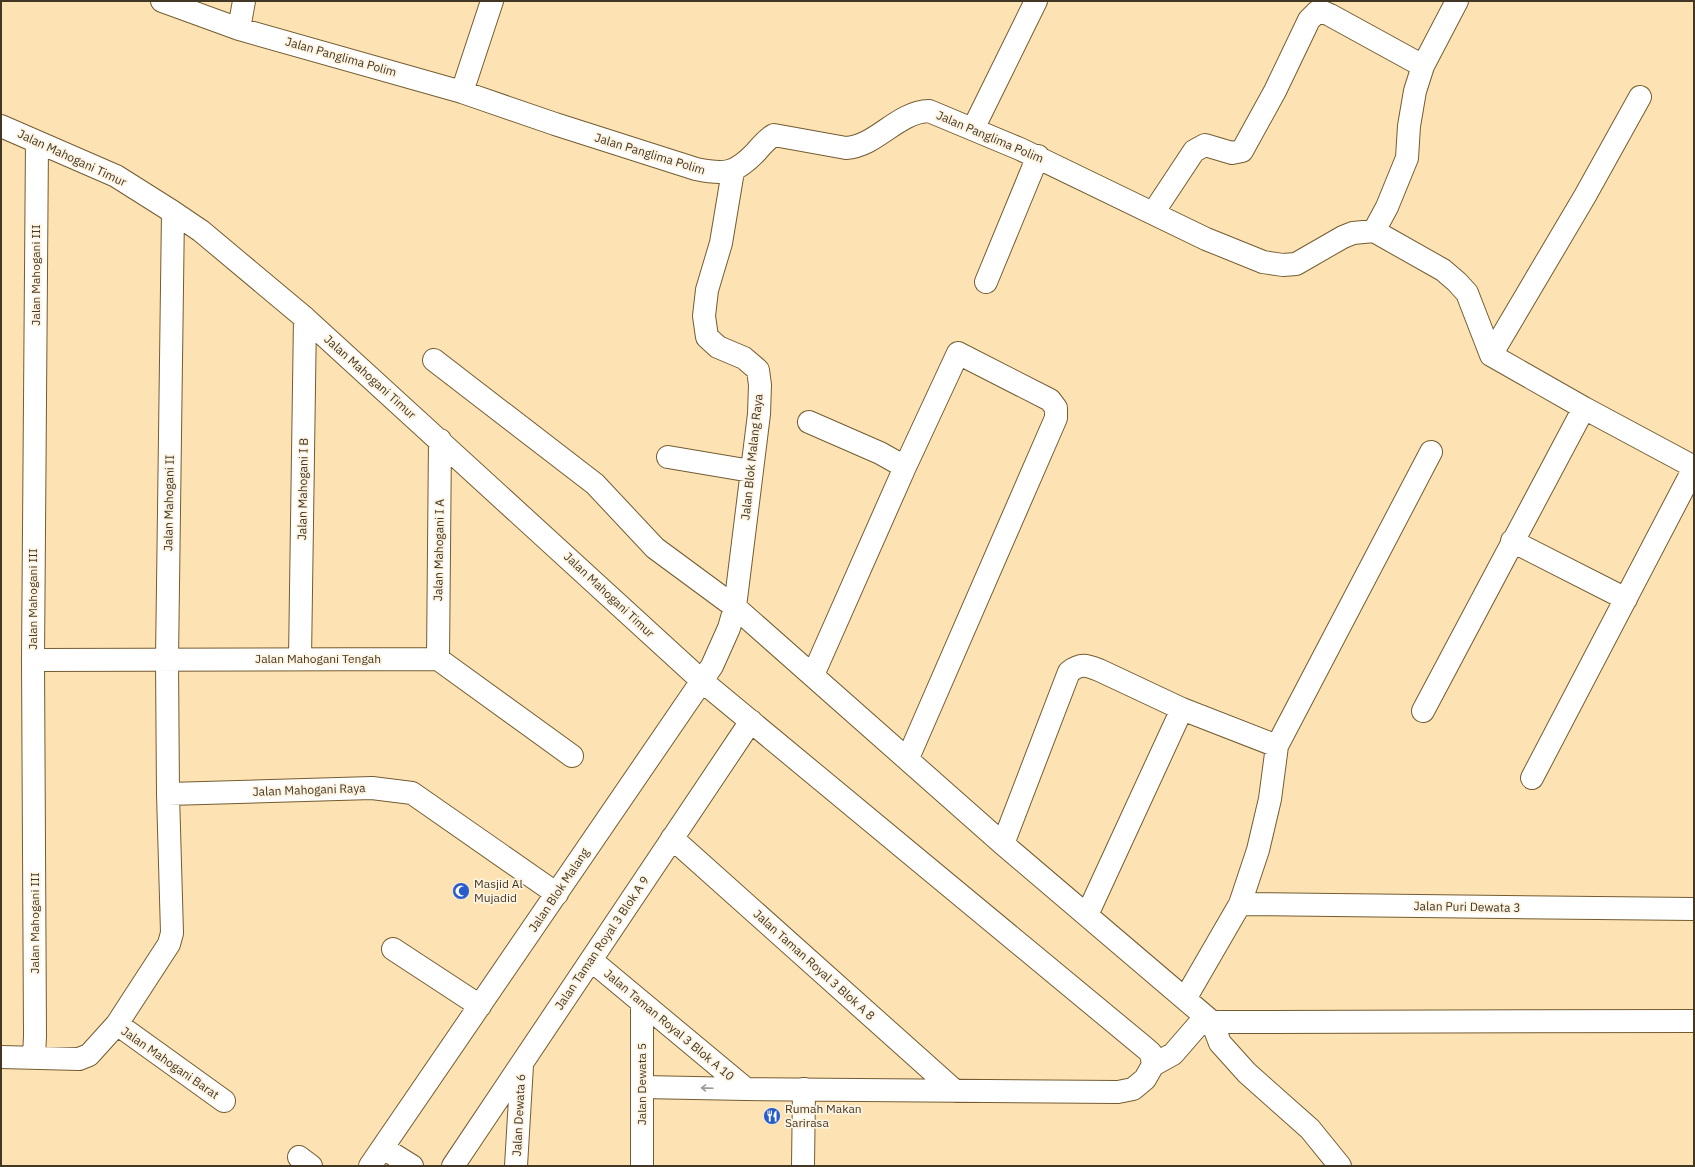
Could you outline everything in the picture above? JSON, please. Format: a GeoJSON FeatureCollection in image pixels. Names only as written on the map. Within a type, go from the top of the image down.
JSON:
{"type":"FeatureCollection","features":[{"type":"Feature","properties":{"kind":"street","name":"Jalan Panglima Polim"},"geometry":{"type":"LineString","coordinates":[[162,1],[239,28],[462,92],[555,124],[696,169],[712,172],[733,171],[751,157],[769,138],[774,135],[846,148],[855,147],[866,142],[907,116],[918,111],[929,111],[1038,156],[1206,239],[1263,262],[1283,265],[1296,264],[1353,233],[1374,231]]}},
{"type":"Feature","properties":{"kind":"street"},"geometry":{"type":"LineString","coordinates":[[239,28],[244,1]]}},
{"type":"Feature","properties":{"kind":"street"},"geometry":{"type":"LineString","coordinates":[[462,92],[492,1]]}},
{"type":"Feature","properties":{"kind":"street"},"geometry":{"type":"LineString","coordinates":[[973,129],[1036,1]]}},
{"type":"Feature","properties":{"kind":"street"},"geometry":{"type":"LineString","coordinates":[[1457,1],[1423,66],[1415,91],[1409,126],[1407,158],[1387,207],[1374,231],[1443,270],[1457,282],[1467,293],[1480,331],[1491,355],[1584,408],[1694,467],[1532,778]]}},
{"type":"Feature","properties":{"kind":"street"},"geometry":{"type":"LineString","coordinates":[[1153,212],[1194,151],[1205,145],[1232,152],[1242,151],[1275,91],[1309,20],[1317,12],[1323,12],[1330,15],[1423,66]]}},
{"type":"Feature","properties":{"kind":"street"},"geometry":{"type":"LineString","coordinates":[[1491,355],[1585,196],[1640,97]]}},
{"type":"Feature","properties":{"kind":"street","name":"Jalan Mahogani Timur"},"geometry":{"type":"LineString","coordinates":[[1,126],[116,176],[201,231],[305,318],[440,440],[707,674],[751,721],[1151,1053],[1153,1065]]}},
{"type":"Feature","properties":{"kind":"street","name":"Jalan Mahogani III"},"geometry":{"type":"LineString","coordinates":[[34,1057],[33,660],[37,142]]}},
{"type":"Feature","properties":{"kind":"street"},"geometry":{"type":"LineString","coordinates":[[986,282],[1038,156]]}},
{"type":"Feature","properties":{"kind":"street","name":"Jalan Blok Malang Raya"},"geometry":{"type":"LineString","coordinates":[[733,171],[721,243],[707,290],[704,316],[708,337],[718,347],[744,358],[758,370],[760,385],[759,414],[735,607]]}},
{"type":"Feature","properties":{"kind":"street","name":"Jalan Mahogani II"},"geometry":{"type":"LineString","coordinates":[[168,794],[167,660],[173,212]]}},
{"type":"Feature","properties":{"kind":"street","name":"Jalan Mahogani I B"},"geometry":{"type":"LineString","coordinates":[[300,659],[305,318]]}},
{"type":"Feature","properties":{"kind":"street"},"geometry":{"type":"LineString","coordinates":[[813,675],[904,467],[958,353],[1050,400],[1056,408],[1056,418],[908,758]]}},
{"type":"Feature","properties":{"kind":"street"},"geometry":{"type":"LineString","coordinates":[[434,360],[595,484],[655,548],[735,607],[908,758],[1002,844],[1088,915],[1185,999],[1205,1020],[1220,1043],[1247,1073],[1310,1129],[1340,1166]]}},
{"type":"Feature","properties":{"kind":"street"},"geometry":{"type":"LineString","coordinates":[[1423,711],[1584,408]]}},
{"type":"Feature","properties":{"kind":"street"},"geometry":{"type":"LineString","coordinates":[[809,422],[880,453],[904,467]]}},
{"type":"Feature","properties":{"kind":"street","name":"Jalan Mahogani I A"},"geometry":{"type":"LineString","coordinates":[[438,659],[440,440]]}},
{"type":"Feature","properties":{"kind":"street"},"geometry":{"type":"LineString","coordinates":[[1185,999],[1240,904],[1258,850],[1270,799],[1277,746],[1431,452]]}},
{"type":"Feature","properties":{"kind":"street"},"geometry":{"type":"LineString","coordinates":[[668,457],[752,471]]}},
{"type":"Feature","properties":{"kind":"street"},"geometry":{"type":"LineString","coordinates":[[1512,541],[1626,600]]}},
{"type":"Feature","properties":{"kind":"street","name":"Jalan Blok Malang"},"geometry":{"type":"LineString","coordinates":[[370,1166],[707,674],[728,628],[735,607]]}},
{"type":"Feature","properties":{"kind":"street"},"geometry":{"type":"LineString","coordinates":[[438,659],[572,756]]}},
{"type":"Feature","properties":{"kind":"street","name":"Jalan Mahogani Tengah"},"geometry":{"type":"LineString","coordinates":[[33,660],[438,659]]}},
{"type":"Feature","properties":{"kind":"street"},"geometry":{"type":"LineString","coordinates":[[1002,844],[1069,672],[1077,666],[1087,665],[1182,709],[1277,746]]}},
{"type":"Feature","properties":{"kind":"street"},"geometry":{"type":"LineString","coordinates":[[1088,915],[1182,709]]}},
{"type":"Feature","properties":{"kind":"street","name":"Jalan Taman Royal 3 Blok A 9"},"geometry":{"type":"LineString","coordinates":[[453,1166],[751,721]]}},
{"type":"Feature","properties":{"kind":"street","name":"Jalan Mahogani Raya"},"geometry":{"type":"LineString","coordinates":[[168,794],[372,788],[412,793],[557,894]]}},
{"type":"Feature","properties":{"kind":"street"},"geometry":{"type":"LineString","coordinates":[[1,1056],[79,1059],[89,1055],[117,1024],[169,944],[172,933],[168,794]]}},
{"type":"Feature","properties":{"kind":"street","name":"Jalan Taman Royal 3 Blok A 8"},"geometry":{"type":"LineString","coordinates":[[672,838],[955,1091]]}},
{"type":"Feature","properties":{"kind":"street","name":"Jalan Puri Dewata 3"},"geometry":{"type":"LineString","coordinates":[[1240,904],[1694,909]]}},
{"type":"Feature","properties":{"kind":"street"},"geometry":{"type":"LineString","coordinates":[[393,949],[480,1006]]}},
{"type":"Feature","properties":{"kind":"street","name":"Jalan Taman Royal 3 Blok A 10"},"geometry":{"type":"LineString","coordinates":[[591,960],[746,1089]]}},
{"type":"Feature","properties":{"kind":"street","name":"Jalan Dewata 5"},"geometry":{"type":"LineString","coordinates":[[642,1003],[642,1166]]}},
{"type":"Feature","properties":{"kind":"street"},"geometry":{"type":"LineString","coordinates":[[642,1087],[1118,1092],[1133,1089],[1145,1079],[1153,1065],[1173,1054],[1205,1020],[1694,1021]]}},
{"type":"Feature","properties":{"kind":"street","name":"Jalan Mahogani Barat"},"geometry":{"type":"LineString","coordinates":[[117,1024],[224,1101]]}},
{"type":"Feature","properties":{"kind":"street","name":"Jalan Dewata 6"},"geometry":{"type":"LineString","coordinates":[[516,1166],[522,1063]]}},
{"type":"Feature","properties":{"kind":"street"},"geometry":{"type":"LineString","coordinates":[[804,1089],[804,1166]]}},
{"type":"Feature","properties":{"kind":"street"},"geometry":{"type":"LineString","coordinates":[[383,1148],[412,1166]]}},
{"type":"Feature","properties":{"kind":"place","name":"Masjid Al Mujadid"},"geometry":{"type":"Point","coordinates":[461,891]}},
{"type":"Feature","properties":{"kind":"place","name":"Rumah Makan Sarirasa"},"geometry":{"type":"Point","coordinates":[772,1116]}}]}
